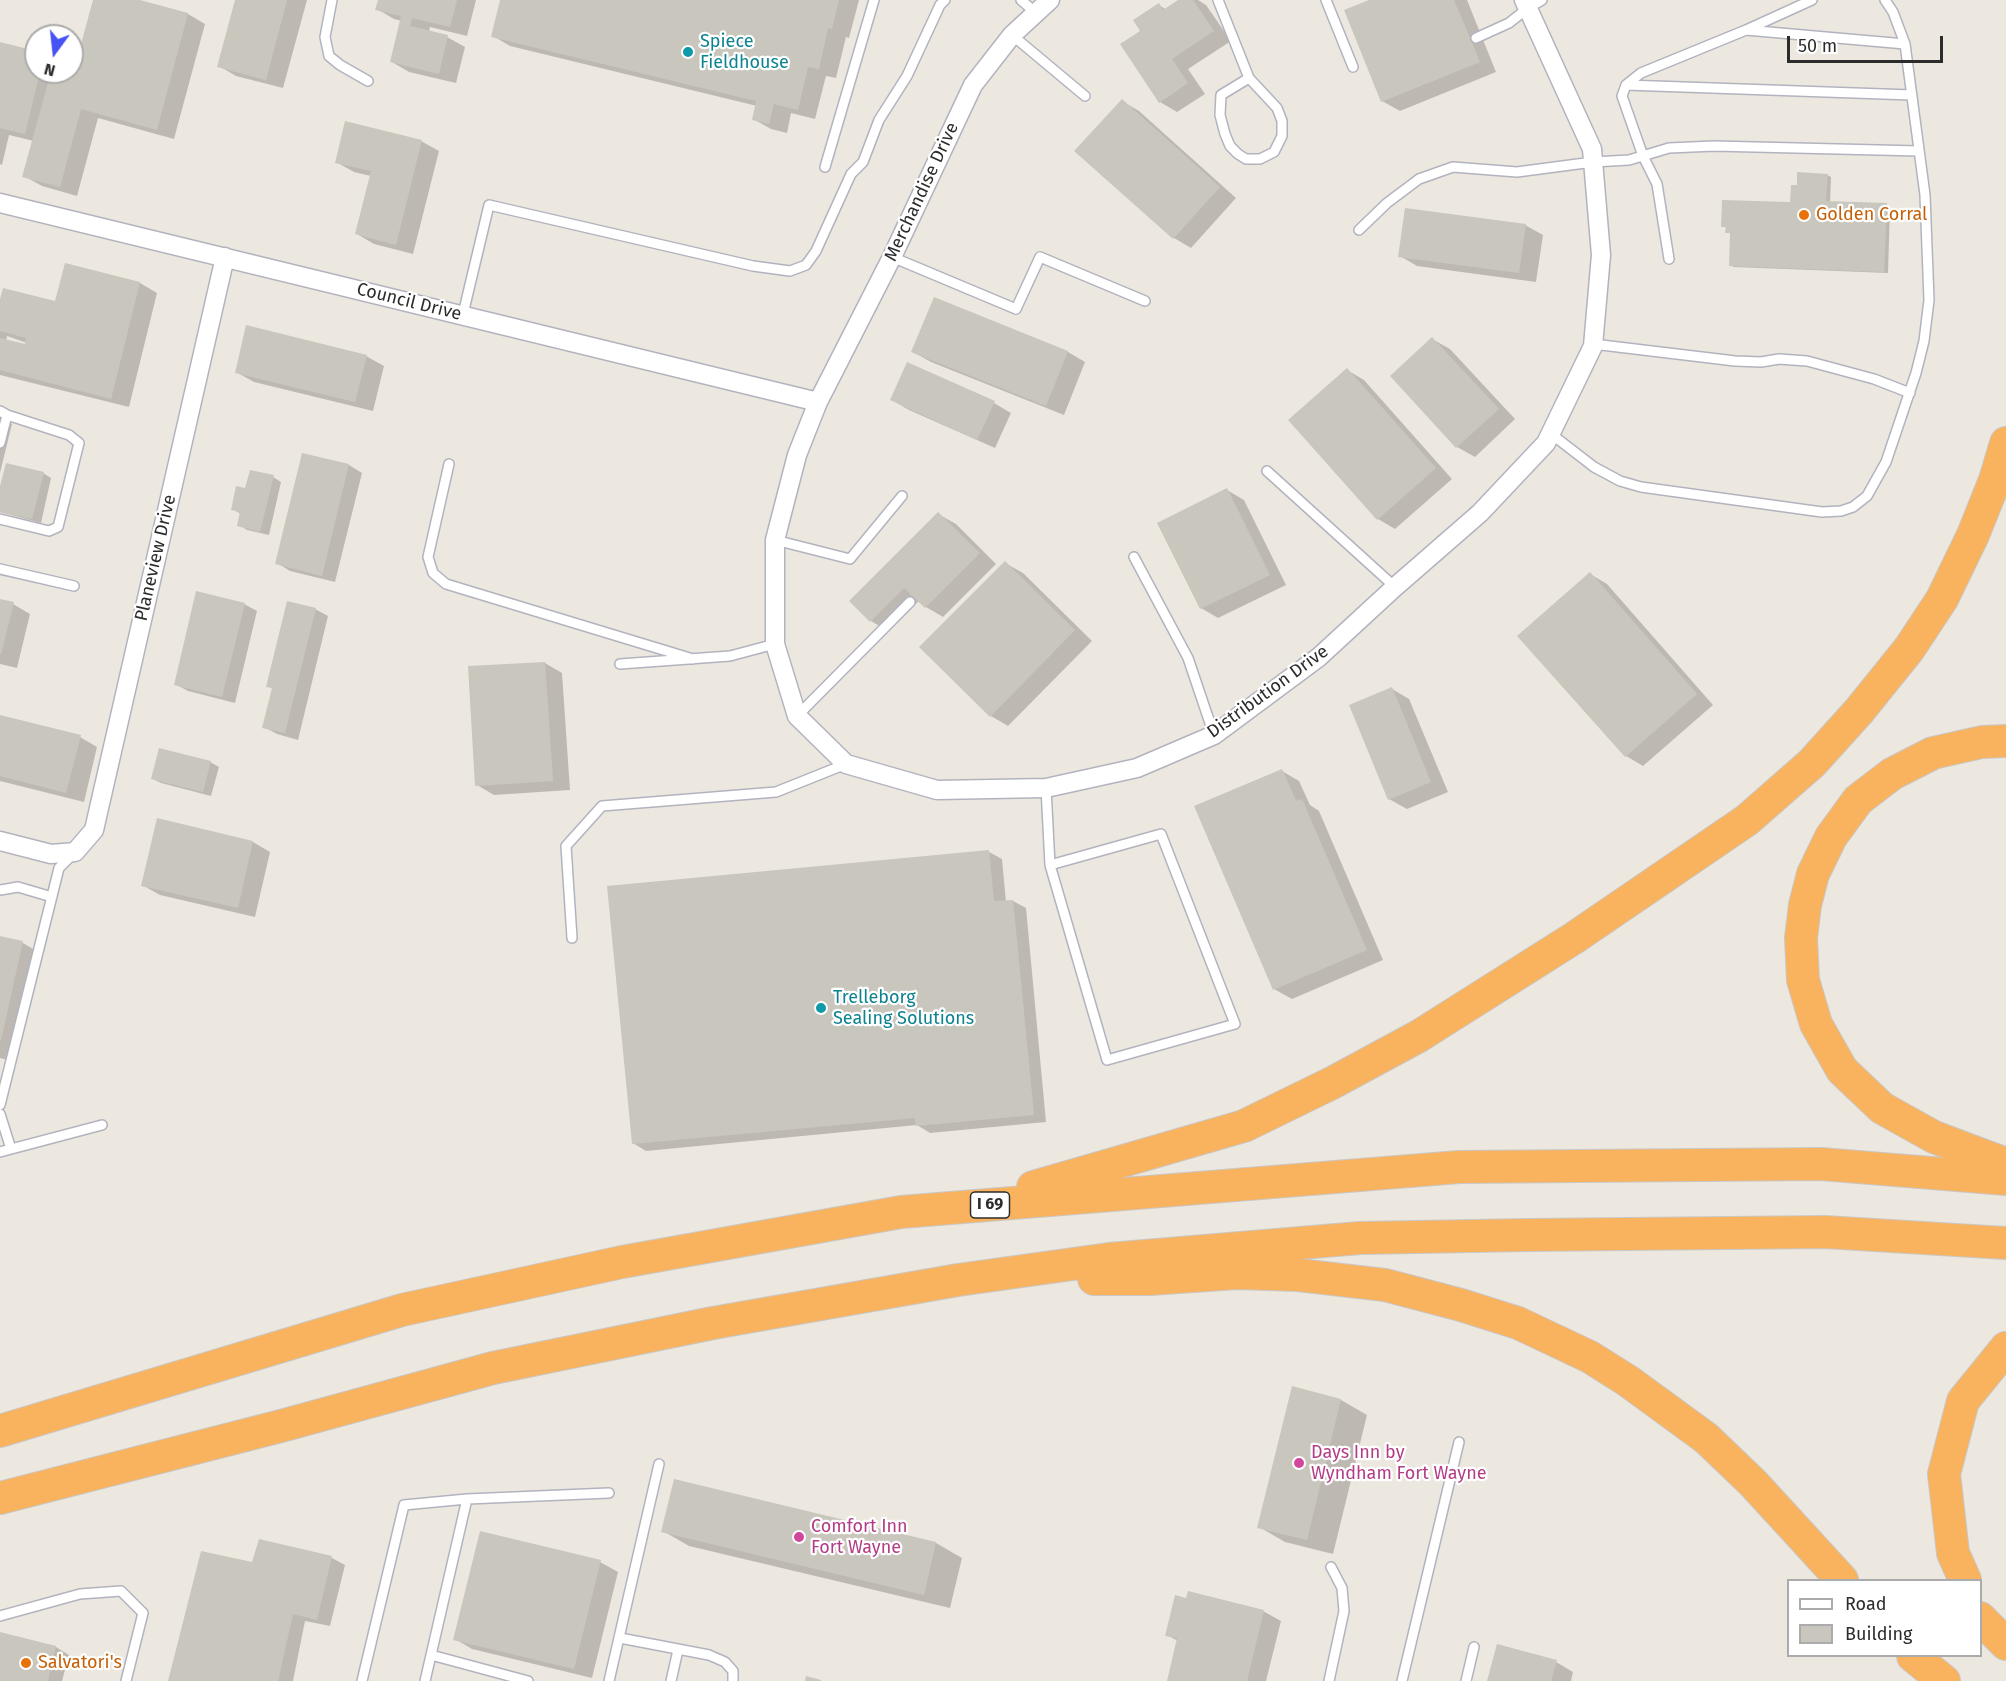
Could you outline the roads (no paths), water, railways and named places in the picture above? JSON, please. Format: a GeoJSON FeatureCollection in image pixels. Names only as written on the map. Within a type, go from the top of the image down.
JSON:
{"type":"FeatureCollection","features":[{"type":"Feature","properties":{"kind":"highway"},"geometry":{"type":"LineString","coordinates":[[961,1207],[1244,1126],[1332,1083],[1419,1036],[1574,939],[1747,820],[1812,763],[1859,711],[1909,649],[1942,598],[1973,535],[1995,480],[2006,443]]}},
{"type":"Feature","properties":{"kind":"highway"},"geometry":{"type":"LineString","coordinates":[[2006,741],[1982,742],[1933,753],[1892,774],[1858,800],[1831,837],[1813,874],[1805,905],[1801,938],[1803,980],[1816,1023],[1842,1070],[1882,1108],[1934,1137],[2006,1164]]}},
{"type":"Feature","properties":{"kind":"highway","name":"I 69"},"geometry":{"type":"LineString","coordinates":[[0,1431],[402,1310],[622,1262],[900,1212],[1460,1167],[1821,1164],[2006,1179]]}},
{"type":"Feature","properties":{"kind":"highway"},"geometry":{"type":"LineString","coordinates":[[0,1498],[281,1426],[493,1368],[713,1323],[958,1280],[1109,1259],[1360,1238],[1825,1232],[2006,1243]]}},
{"type":"Feature","properties":{"kind":"highway"},"geometry":{"type":"LineString","coordinates":[[958,1280],[1150,1279],[1238,1273],[1298,1275],[1385,1285],[1518,1323],[1590,1357],[1628,1381],[1706,1438],[1753,1483],[1840,1579]]}},
{"type":"Feature","properties":{"kind":"highway"},"geometry":{"type":"LineString","coordinates":[[1964,1579],[1953,1553],[1944,1474],[1963,1401],[2006,1348]]}},
{"type":"Feature","properties":{"kind":"highway"},"geometry":{"type":"LineString","coordinates":[[1982,1620],[2006,1644]]}},
{"type":"Feature","properties":{"kind":"highway"},"geometry":{"type":"LineString","coordinates":[[1913,1657],[1944,1681]]}},
{"type":"Feature","properties":{"kind":"street","name":"Merchandise Drive"},"geometry":{"type":"LineString","coordinates":[[818,402],[892,257],[974,84],[1012,35],[1050,0]]}},
{"type":"Feature","properties":{"kind":"street","name":"Distribution Drive"},"geometry":{"type":"LineString","coordinates":[[818,402],[797,455],[775,540],[775,644],[797,716],[846,764],[936,790],[1046,788],[1137,768],[1214,735],[1319,657],[1480,513],[1546,443],[1593,344],[1601,255],[1592,149],[1531,3]]}},
{"type":"Feature","properties":{"kind":"street","name":"Council Drive"},"geometry":{"type":"LineString","coordinates":[[0,203],[818,402]]}},
{"type":"Feature","properties":{"kind":"street","name":"Planeview Drive"},"geometry":{"type":"LineString","coordinates":[[75,852],[94,830],[225,257]]}},
{"type":"Feature","properties":{"kind":"street"},"geometry":{"type":"LineString","coordinates":[[0,841],[51,854],[75,852]]}},
{"type":"Feature","properties":{"kind":"lane"},"geometry":{"type":"LineString","coordinates":[[332,0],[325,37],[329,56],[368,81]]}},
{"type":"Feature","properties":{"kind":"lane"},"geometry":{"type":"LineString","coordinates":[[825,167],[874,0]]}},
{"type":"Feature","properties":{"kind":"lane"},"geometry":{"type":"LineString","coordinates":[[463,314],[489,205],[753,266],[790,271],[806,265],[816,250],[851,174],[863,162],[879,120],[907,76],[940,5],[945,0]]}},
{"type":"Feature","properties":{"kind":"lane"},"geometry":{"type":"LineString","coordinates":[[1021,0],[1035,12]]}},
{"type":"Feature","properties":{"kind":"lane"},"geometry":{"type":"LineString","coordinates":[[1218,0],[1250,78],[1277,108],[1282,121],[1282,136],[1274,152],[1260,159],[1246,159],[1230,146],[1220,115],[1221,95],[1250,78]]}},
{"type":"Feature","properties":{"kind":"lane"},"geometry":{"type":"LineString","coordinates":[[1326,0],[1353,68]]}},
{"type":"Feature","properties":{"kind":"lane"},"geometry":{"type":"LineString","coordinates":[[1669,259],[1657,184],[1643,156],[1622,96],[1626,85],[1641,73],[1812,0]]}},
{"type":"Feature","properties":{"kind":"lane"},"geometry":{"type":"LineString","coordinates":[[1551,434],[1594,467],[1620,481],[1641,487],[1822,512],[1841,511],[1854,507],[1867,496],[1886,462],[1910,393],[1924,341],[1929,300],[1925,195],[1905,44],[1886,0]]}},
{"type":"Feature","properties":{"kind":"lane"},"geometry":{"type":"LineString","coordinates":[[1476,38],[1509,23],[1531,3]]}},
{"type":"Feature","properties":{"kind":"lane"},"geometry":{"type":"LineString","coordinates":[[1746,30],[1905,44]]}},
{"type":"Feature","properties":{"kind":"lane"},"geometry":{"type":"LineString","coordinates":[[1012,35],[1085,96]]}},
{"type":"Feature","properties":{"kind":"lane"},"geometry":{"type":"LineString","coordinates":[[1626,85],[1912,95]]}},
{"type":"Feature","properties":{"kind":"lane"},"geometry":{"type":"LineString","coordinates":[[1359,230],[1387,203],[1419,179],[1453,167],[1517,172],[1593,162],[1629,160],[1668,148],[1714,146],[1919,151]]}},
{"type":"Feature","properties":{"kind":"lane"},"geometry":{"type":"LineString","coordinates":[[892,257],[1016,309],[1040,257],[1145,301]]}},
{"type":"Feature","properties":{"kind":"lane"},"geometry":{"type":"LineString","coordinates":[[1593,344],[1735,361],[1761,362],[1779,359],[1807,361],[1874,379],[1910,393]]}},
{"type":"Feature","properties":{"kind":"lane"},"geometry":{"type":"LineString","coordinates":[[0,443],[3,413],[69,435],[79,443],[58,527],[49,531],[0,519]]}},
{"type":"Feature","properties":{"kind":"lane"},"geometry":{"type":"LineString","coordinates":[[449,464],[428,557],[433,573],[446,584],[693,659]]}},
{"type":"Feature","properties":{"kind":"lane"},"geometry":{"type":"LineString","coordinates":[[1267,471],[1395,587]]}},
{"type":"Feature","properties":{"kind":"lane"},"geometry":{"type":"LineString","coordinates":[[775,540],[850,559],[902,496]]}},
{"type":"Feature","properties":{"kind":"lane"},"geometry":{"type":"LineString","coordinates":[[1134,557],[1188,658],[1214,735]]}},
{"type":"Feature","properties":{"kind":"lane"},"geometry":{"type":"LineString","coordinates":[[0,569],[74,586]]}},
{"type":"Feature","properties":{"kind":"lane"},"geometry":{"type":"LineString","coordinates":[[797,716],[909,602]]}},
{"type":"Feature","properties":{"kind":"lane"},"geometry":{"type":"LineString","coordinates":[[620,664],[730,656],[775,644]]}},
{"type":"Feature","properties":{"kind":"lane"},"geometry":{"type":"LineString","coordinates":[[572,938],[566,846],[602,806],[776,792],[846,764]]}},
{"type":"Feature","properties":{"kind":"lane"},"geometry":{"type":"LineString","coordinates":[[1046,788],[1050,865],[1107,1060],[1235,1024],[1161,834],[1050,865]]}},
{"type":"Feature","properties":{"kind":"lane"},"geometry":{"type":"LineString","coordinates":[[0,1105],[59,868],[75,852]]}},
{"type":"Feature","properties":{"kind":"lane"},"geometry":{"type":"LineString","coordinates":[[0,890],[18,887],[52,897]]}},
{"type":"Feature","properties":{"kind":"lane"},"geometry":{"type":"LineString","coordinates":[[0,1114],[11,1149]]}},
{"type":"Feature","properties":{"kind":"lane"},"geometry":{"type":"LineString","coordinates":[[0,1152],[102,1125]]}},
{"type":"Feature","properties":{"kind":"lane"},"geometry":{"type":"LineString","coordinates":[[1402,1681],[1459,1442]]}},
{"type":"Feature","properties":{"kind":"lane"},"geometry":{"type":"LineString","coordinates":[[609,1681],[659,1464]]}},
{"type":"Feature","properties":{"kind":"lane"},"geometry":{"type":"LineString","coordinates":[[362,1681],[404,1505],[466,1499],[609,1493]]}},
{"type":"Feature","properties":{"kind":"lane"},"geometry":{"type":"LineString","coordinates":[[426,1681],[466,1499]]}},
{"type":"Feature","properties":{"kind":"lane"},"geometry":{"type":"LineString","coordinates":[[1329,1681],[1344,1611],[1342,1587],[1331,1568]]}},
{"type":"Feature","properties":{"kind":"lane"},"geometry":{"type":"LineString","coordinates":[[0,1616],[80,1594],[121,1591],[143,1613],[126,1681]]}},
{"type":"Feature","properties":{"kind":"lane"},"geometry":{"type":"LineString","coordinates":[[620,1638],[709,1655],[725,1662],[733,1671],[733,1681]]}},
{"type":"Feature","properties":{"kind":"lane"},"geometry":{"type":"LineString","coordinates":[[1466,1681],[1474,1647]]}},
{"type":"Feature","properties":{"kind":"lane"},"geometry":{"type":"LineString","coordinates":[[671,1681],[678,1650]]}},
{"type":"Feature","properties":{"kind":"lane"},"geometry":{"type":"LineString","coordinates":[[431,1655],[528,1681]]}},
{"type":"Feature","properties":{"kind":"place","name":"Spiece Fieldhouse"},"geometry":{"type":"Point","coordinates":[688,52]}},
{"type":"Feature","properties":{"kind":"place","name":"Golden Corral"},"geometry":{"type":"Point","coordinates":[1804,215]}},
{"type":"Feature","properties":{"kind":"place","name":"Trelleborg Sealing Solutions"},"geometry":{"type":"Point","coordinates":[821,1008]}},
{"type":"Feature","properties":{"kind":"place","name":"Days Inn by Wyndham Fort Wayne"},"geometry":{"type":"Point","coordinates":[1299,1463]}},
{"type":"Feature","properties":{"kind":"place","name":"Comfort Inn Fort Wayne"},"geometry":{"type":"Point","coordinates":[799,1537]}},
{"type":"Feature","properties":{"kind":"place","name":"Salvatori's"},"geometry":{"type":"Point","coordinates":[26,1663]}}]}
